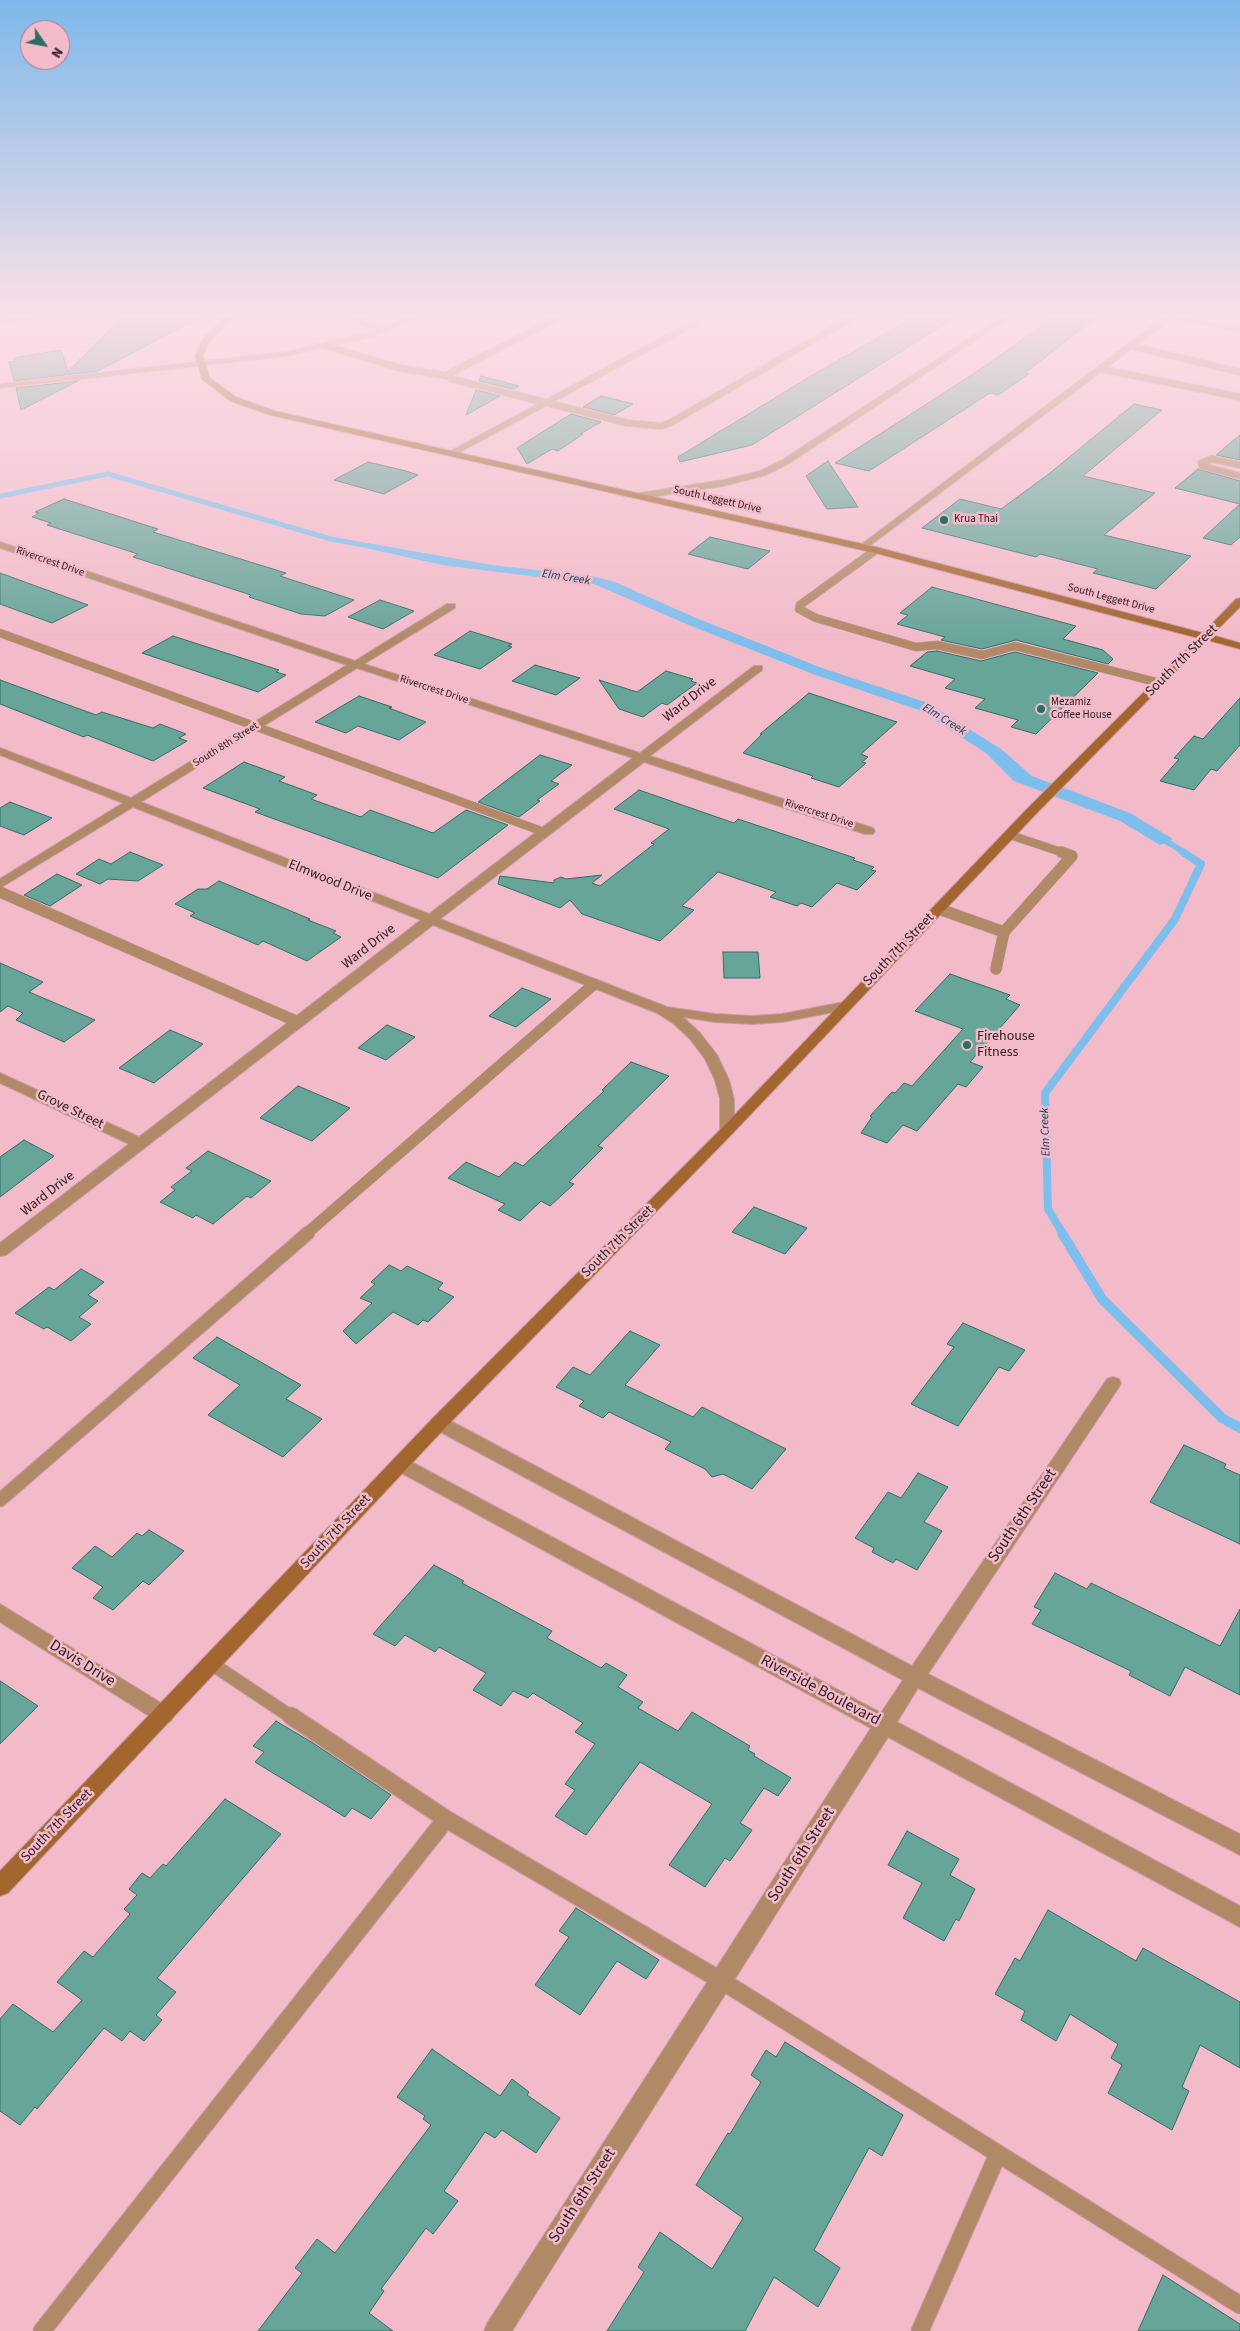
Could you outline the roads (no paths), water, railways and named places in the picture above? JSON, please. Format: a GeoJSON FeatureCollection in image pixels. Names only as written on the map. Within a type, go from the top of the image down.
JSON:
{"type":"FeatureCollection","features":[{"type":"Feature","properties":{"kind":"main road","name":"South Leggett Drive"},"geometry":{"type":"LineString","coordinates":[[324,426],[876,550],[1240,646]]}},
{"type":"Feature","properties":{"kind":"main road","name":"South 7th Street"},"geometry":{"type":"LineString","coordinates":[[0,1886],[439,1423],[727,1130],[1030,813],[1240,601]]}},
{"type":"Feature","properties":{"kind":"street"},"geometry":{"type":"LineString","coordinates":[[451,453],[502,426]]}},
{"type":"Feature","properties":{"kind":"street"},"geometry":{"type":"LineString","coordinates":[[640,496],[722,482],[770,469],[785,462],[840,426]]}},
{"type":"Feature","properties":{"kind":"street","name":"Rivercrest Drive"},"geometry":{"type":"LineString","coordinates":[[0,545],[357,665],[869,831]]}},
{"type":"Feature","properties":{"kind":"street","name":"South 8th Street"},"geometry":{"type":"LineString","coordinates":[[0,884],[451,606]]}},
{"type":"Feature","properties":{"kind":"street","name":"Ward Drive"},"geometry":{"type":"LineString","coordinates":[[0,1251],[758,668]]}},
{"type":"Feature","properties":{"kind":"street","name":"Elmwood Drive"},"geometry":{"type":"LineString","coordinates":[[0,750],[662,1010],[680,1021],[712,1058],[722,1080],[727,1099],[727,1130]]}},
{"type":"Feature","properties":{"kind":"street","name":"Elmwood Drive"},"geometry":{"type":"LineString","coordinates":[[662,1010],[715,1018],[752,1020],[782,1018],[844,1006]]}},
{"type":"Feature","properties":{"kind":"street","name":"Grove Street"},"geometry":{"type":"LineString","coordinates":[[0,1077],[140,1144]]}},
{"type":"Feature","properties":{"kind":"street","name":"South 6th Street"},"geometry":{"type":"LineString","coordinates":[[497,2331],[915,1677],[1113,1383]]}},
{"type":"Feature","properties":{"kind":"street"},"geometry":{"type":"LineString","coordinates":[[439,1423],[915,1677],[1240,1845]]}},
{"type":"Feature","properties":{"kind":"street","name":"Riverside Boulevard"},"geometry":{"type":"LineString","coordinates":[[400,1464],[1240,1917]]}},
{"type":"Feature","properties":{"kind":"street","name":"Davis Drive"},"geometry":{"type":"LineString","coordinates":[[0,1612],[164,1715]]}},
{"type":"Feature","properties":{"kind":"lane"},"geometry":{"type":"LineString","coordinates":[[863,547],[1025,426]]}},
{"type":"Feature","properties":{"kind":"lane"},"geometry":{"type":"LineString","coordinates":[[1240,465],[1212,459],[1201,463],[1202,466],[1240,476]]}},
{"type":"Feature","properties":{"kind":"lane"},"geometry":{"type":"LineString","coordinates":[[876,550],[800,605],[799,609],[816,618],[916,647],[937,644],[982,655],[1015,646],[1160,683]]}},
{"type":"Feature","properties":{"kind":"lane"},"geometry":{"type":"LineString","coordinates":[[0,633],[544,832]]}},
{"type":"Feature","properties":{"kind":"lane"},"geometry":{"type":"LineString","coordinates":[[996,970],[1004,932],[1072,856],[1010,835]]}},
{"type":"Feature","properties":{"kind":"lane"},"geometry":{"type":"LineString","coordinates":[[0,892],[298,1022]]}},
{"type":"Feature","properties":{"kind":"lane"},"geometry":{"type":"LineString","coordinates":[[939,908],[1004,932]]}},
{"type":"Feature","properties":{"kind":"lane"},"geometry":{"type":"LineString","coordinates":[[0,1500],[594,984]]}},
{"type":"Feature","properties":{"kind":"lane"},"geometry":{"type":"LineString","coordinates":[[212,1664],[446,1819],[722,1981],[1240,2305]]}},
{"type":"Feature","properties":{"kind":"lane"},"geometry":{"type":"LineString","coordinates":[[42,2331],[446,1819]]}},
{"type":"Feature","properties":{"kind":"lane"},"geometry":{"type":"LineString","coordinates":[[920,2331],[998,2154]]}},
{"type":"Feature","properties":{"kind":"water"},"geometry":{"type":"Polygon","coordinates":[[[373,544],[492,565],[592,576],[615,582],[696,618],[822,668],[928,703],[1001,749],[1032,776],[1130,813],[1173,839],[1160,845],[1120,821],[1014,781],[986,753],[919,710],[813,674],[691,626],[594,584],[442,565],[366,548],[373,544]]]}},
{"type":"Feature","properties":{"kind":"waterway","name":"Elm Creek"},"geometry":{"type":"LineString","coordinates":[[0,496],[108,474],[331,539],[380,548]]}},
{"type":"Feature","properties":{"kind":"waterway","name":"Elm Creek"},"geometry":{"type":"LineString","coordinates":[[1158,836],[1185,853]]}},
{"type":"Feature","properties":{"kind":"waterway","name":"Elm Creek"},"geometry":{"type":"LineString","coordinates":[[1063,1234],[1048,1209],[1045,1093],[1175,919],[1201,864],[1183,852]]}},
{"type":"Feature","properties":{"kind":"waterway","name":"Elm Creek"},"geometry":{"type":"LineString","coordinates":[[1062,1233],[1102,1299],[1222,1418],[1240,1428]]}},
{"type":"Feature","properties":{"kind":"place","name":"Krua Thai"},"geometry":{"type":"Point","coordinates":[944,520]}},
{"type":"Feature","properties":{"kind":"place","name":"Mezamiz Coffee House"},"geometry":{"type":"Point","coordinates":[1041,709]}},
{"type":"Feature","properties":{"kind":"place","name":"Firehouse Fitness"},"geometry":{"type":"Point","coordinates":[967,1045]}}]}
